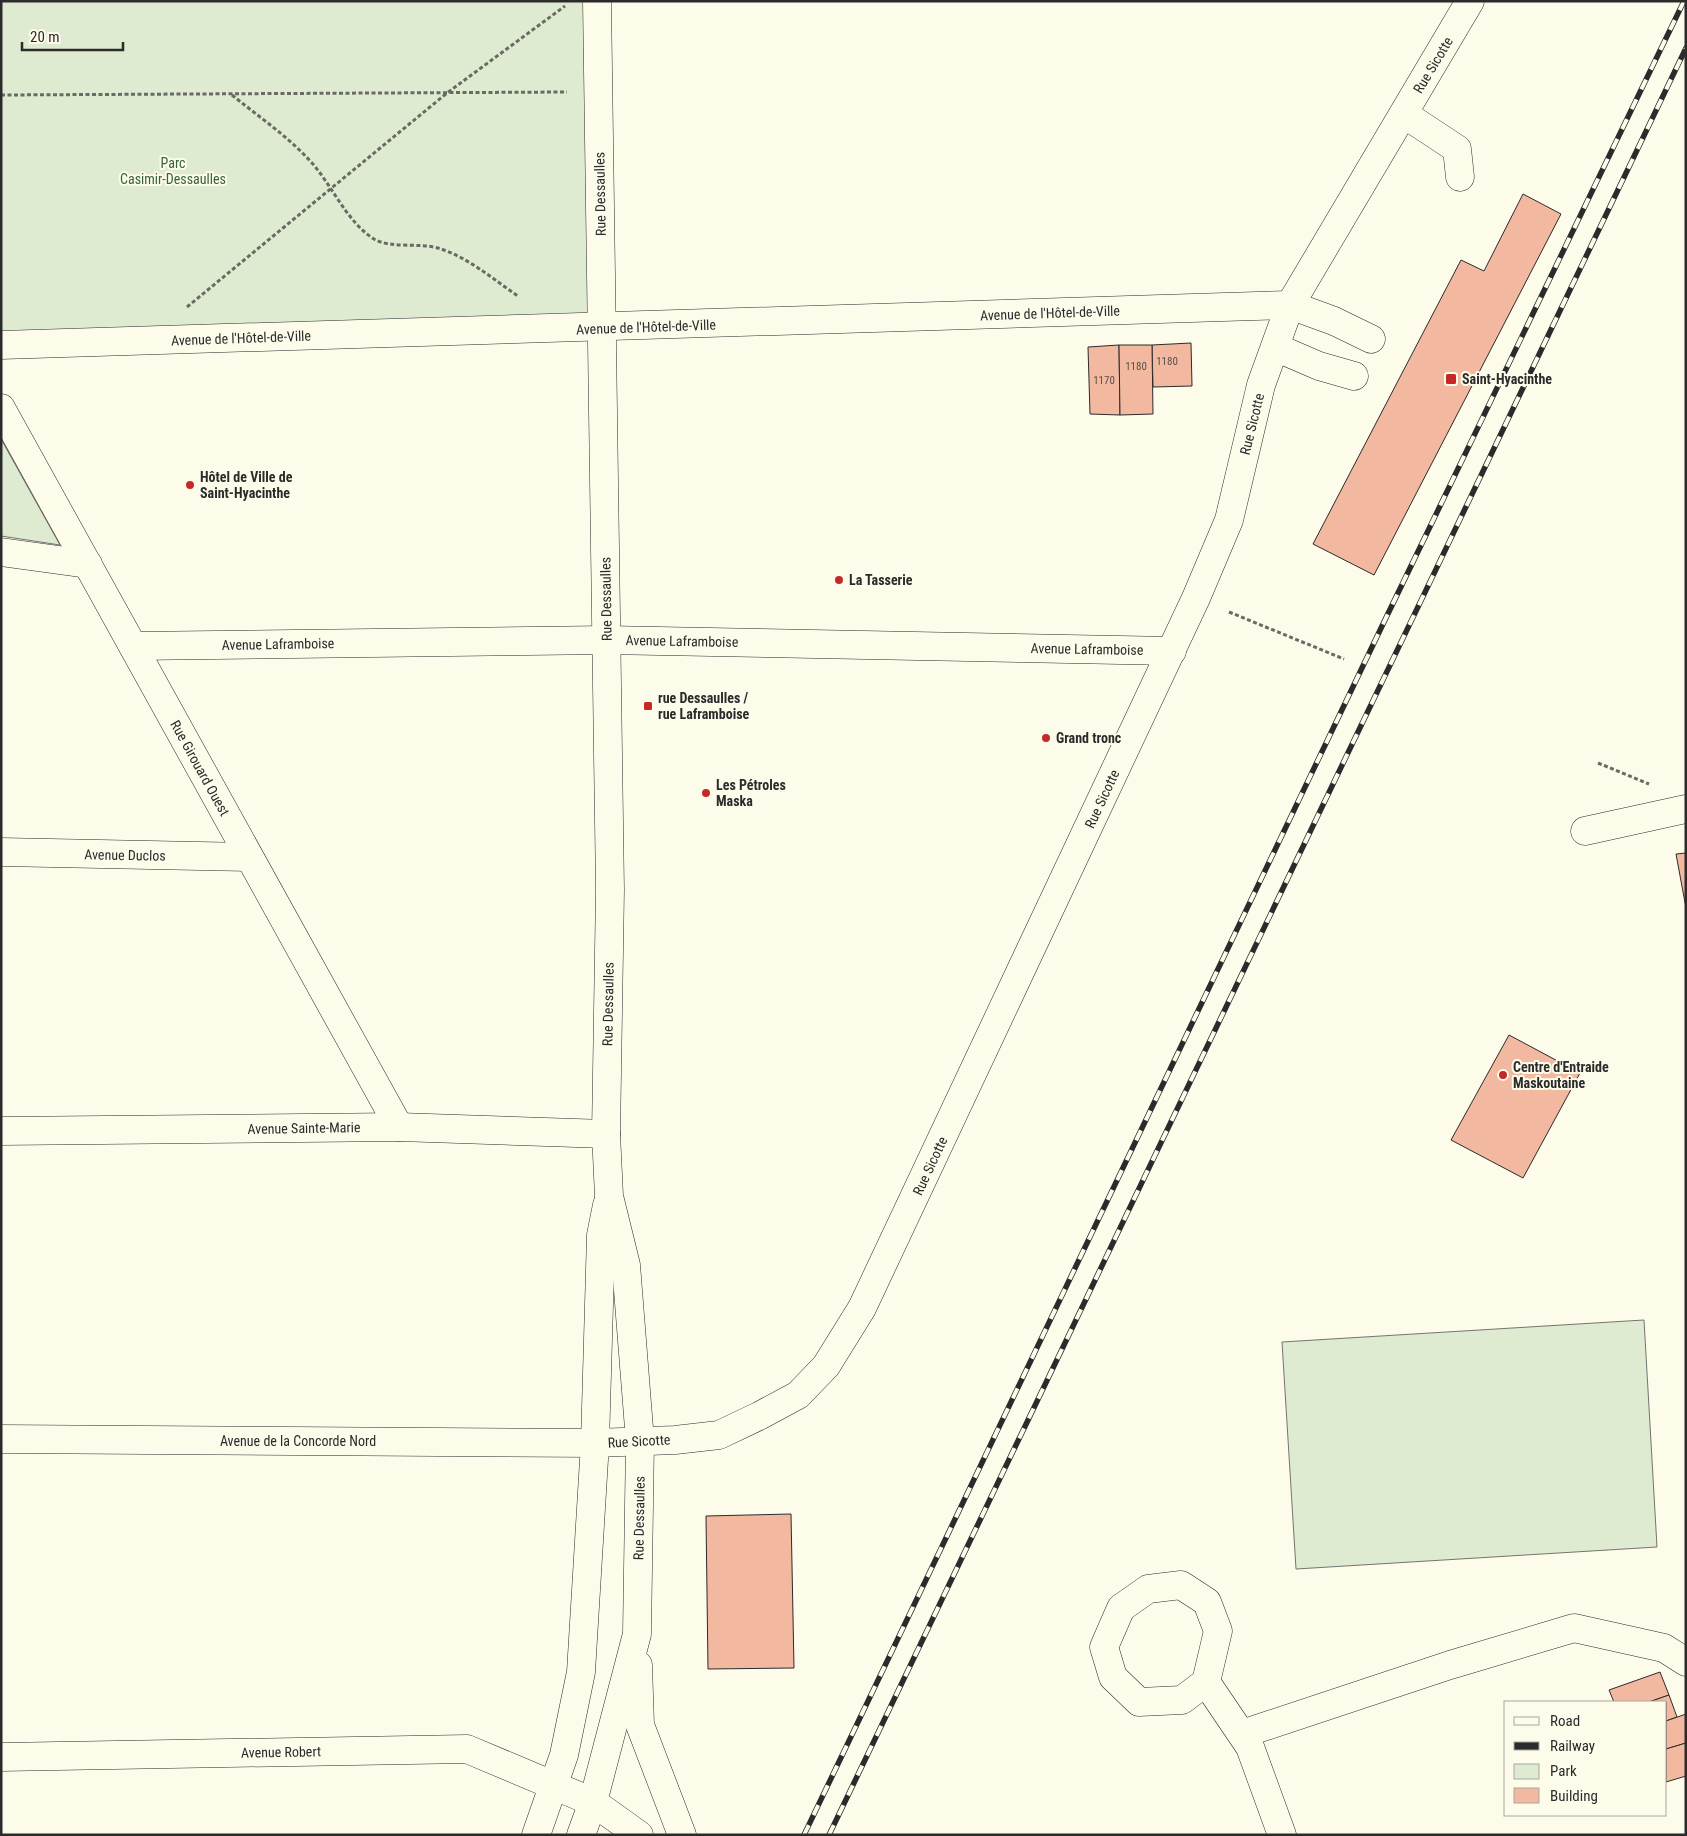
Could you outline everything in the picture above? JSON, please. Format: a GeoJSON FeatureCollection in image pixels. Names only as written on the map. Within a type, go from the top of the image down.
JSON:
{"type":"FeatureCollection","features":[{"type":"Feature","properties":{"kind":"street","name":"Rue Dessaulles"},"geometry":{"type":"LineString","coordinates":[[581,1835],[594,1802],[637,1634],[640,1441],[626,1265],[609,1196],[606,1134],[610,890],[597,1]]}},
{"type":"Feature","properties":{"kind":"street","name":"Rue Sicotte"},"geometry":{"type":"LineString","coordinates":[[595,1444],[719,1435],[798,1395],[826,1366],[862,1308],[1172,651],[1229,520],[1261,385],[1290,305],[1470,1]]}},
{"type":"Feature","properties":{"kind":"street"},"geometry":{"type":"LineString","coordinates":[[1404,114],[1457,150],[1460,177]]}},
{"type":"Feature","properties":{"kind":"street"},"geometry":{"type":"LineString","coordinates":[[1290,305],[1334,321],[1371,339]]}},
{"type":"Feature","properties":{"kind":"street","name":"Avenue de l'Hôtel-de-Ville"},"geometry":{"type":"LineString","coordinates":[[1,345],[602,328],[1290,305]]}},
{"type":"Feature","properties":{"kind":"street"},"geometry":{"type":"LineString","coordinates":[[1275,347],[1319,366],[1354,376]]}},
{"type":"Feature","properties":{"kind":"street","name":"Rue Girouard Ouest"},"geometry":{"type":"LineString","coordinates":[[1,408],[399,1127]]}},
{"type":"Feature","properties":{"kind":"street"},"geometry":{"type":"LineString","coordinates":[[1,552],[88,564]]}},
{"type":"Feature","properties":{"kind":"street","name":"Avenue Laframboise"},"geometry":{"type":"LineString","coordinates":[[133,646],[606,640],[1172,651]]}},
{"type":"Feature","properties":{"kind":"street"},"geometry":{"type":"LineString","coordinates":[[1585,830],[1686,809]]}},
{"type":"Feature","properties":{"kind":"street","name":"Avenue Duclos"},"geometry":{"type":"LineString","coordinates":[[1,852],[250,857]]}},
{"type":"Feature","properties":{"kind":"street","name":"Avenue Sainte-Marie"},"geometry":{"type":"LineString","coordinates":[[1,1131],[399,1127],[606,1134]]}},
{"type":"Feature","properties":{"kind":"street","name":"Rue Dessaulles"},"geometry":{"type":"LineString","coordinates":[[536,1835],[564,1755],[581,1672],[595,1444],[601,1235],[609,1196]]}},
{"type":"Feature","properties":{"kind":"street","name":"Avenue de la Concorde Nord"},"geometry":{"type":"LineString","coordinates":[[1,1439],[595,1444]]}},
{"type":"Feature","properties":{"kind":"street"},"geometry":{"type":"LineString","coordinates":[[1206,1682],[1182,1700],[1139,1702],[1113,1677],[1104,1647],[1121,1608],[1148,1588],[1181,1585],[1207,1602],[1218,1631],[1206,1682],[1250,1747],[1282,1835]]}},
{"type":"Feature","properties":{"kind":"street"},"geometry":{"type":"LineString","coordinates":[[1242,1734],[1450,1665],[1574,1628],[1664,1648],[1686,1662]]}},
{"type":"Feature","properties":{"kind":"street"},"geometry":{"type":"LineString","coordinates":[[637,1634],[640,1724],[682,1835]]}},
{"type":"Feature","properties":{"kind":"street","name":"Avenue Robert"},"geometry":{"type":"LineString","coordinates":[[1,1757],[467,1749],[594,1802],[639,1835]]}},
{"type":"Feature","properties":{"kind":"path"},"geometry":{"type":"LineString","coordinates":[[182,310],[447,93],[572,1]]}},
{"type":"Feature","properties":{"kind":"path"},"geometry":{"type":"LineString","coordinates":[[1,95],[598,92]]}},
{"type":"Feature","properties":{"kind":"path"},"geometry":{"type":"LineString","coordinates":[[231,94],[296,147],[332,187],[359,228],[381,242],[426,245],[457,254],[519,297]]}},
{"type":"Feature","properties":{"kind":"path"},"geometry":{"type":"LineString","coordinates":[[1229,612],[1344,659]]}},
{"type":"Feature","properties":{"kind":"path"},"geometry":{"type":"LineString","coordinates":[[1598,764],[1651,785]]}},
{"type":"Feature","properties":{"kind":"green space","name":"Parc Casimir-Dessaulles"},"geometry":{"type":"Polygon","coordinates":[[[1,1],[597,1],[602,328],[1,345],[1,1]]]}},
{"type":"Feature","properties":{"kind":"green space"},"geometry":{"type":"Polygon","coordinates":[[[1,439],[60,545],[1,536],[1,439]]]}},
{"type":"Feature","properties":{"kind":"green space"},"geometry":{"type":"Polygon","coordinates":[[[1644,1320],[1657,1547],[1296,1569],[1282,1342],[1644,1320]]]}},
{"type":"Feature","properties":{"kind":"building"},"geometry":{"type":"Polygon","coordinates":[[[1523,194],[1561,214],[1374,575],[1313,544],[1461,260],[1484,271],[1523,194]]]}},
{"type":"Feature","properties":{"kind":"building"},"geometry":{"type":"Polygon","coordinates":[[[1191,343],[1192,386],[1153,387],[1152,345],[1191,343]]]}},
{"type":"Feature","properties":{"kind":"building"},"geometry":{"type":"Polygon","coordinates":[[[1119,345],[1120,415],[1090,414],[1088,347],[1119,345]]]}},
{"type":"Feature","properties":{"kind":"building"},"geometry":{"type":"Polygon","coordinates":[[[1119,345],[1152,345],[1153,414],[1120,415],[1119,345]]]}},
{"type":"Feature","properties":{"kind":"building"},"geometry":{"type":"Polygon","coordinates":[[[1686,853],[1686,908],[1676,854],[1686,853]]]}},
{"type":"Feature","properties":{"kind":"building"},"geometry":{"type":"Polygon","coordinates":[[[1509,1035],[1580,1073],[1523,1178],[1451,1140],[1509,1035]]]}},
{"type":"Feature","properties":{"kind":"building"},"geometry":{"type":"Polygon","coordinates":[[[791,1514],[794,1668],[708,1669],[706,1516],[791,1514]]]}},
{"type":"Feature","properties":{"kind":"building"},"geometry":{"type":"Polygon","coordinates":[[[1660,1672],[1669,1695],[1652,1701],[1614,1701],[1609,1690],[1660,1672]]]}},
{"type":"Feature","properties":{"kind":"building"},"geometry":{"type":"Polygon","coordinates":[[[1669,1695],[1677,1717],[1667,1721],[1667,1701],[1652,1701],[1669,1695]]]}},
{"type":"Feature","properties":{"kind":"building"},"geometry":{"type":"Polygon","coordinates":[[[1686,1714],[1686,1743],[1667,1749],[1667,1721],[1686,1714]]]}},
{"type":"Feature","properties":{"kind":"building"},"geometry":{"type":"Polygon","coordinates":[[[1686,1743],[1686,1776],[1667,1782],[1667,1749],[1686,1743]]]}},
{"type":"Feature","properties":{"kind":"railway"},"geometry":{"type":"LineString","coordinates":[[804,1835],[1383,624],[1684,1]]}},
{"type":"Feature","properties":{"kind":"railway"},"geometry":{"type":"LineString","coordinates":[[829,1835],[1686,48]]}},
{"type":"Feature","properties":{"kind":"place","name":"Saint-Hyacinthe"},"geometry":{"type":"Point","coordinates":[1451,379]}},
{"type":"Feature","properties":{"kind":"place","name":"Hôtel de Ville de Saint-Hyacinthe"},"geometry":{"type":"Point","coordinates":[190,485]}},
{"type":"Feature","properties":{"kind":"place","name":"La Tasserie"},"geometry":{"type":"Point","coordinates":[839,580]}},
{"type":"Feature","properties":{"kind":"place","name":"rue Dessaulles / rue Laframboise"},"geometry":{"type":"Point","coordinates":[648,706]}},
{"type":"Feature","properties":{"kind":"place","name":"Grand tronc"},"geometry":{"type":"Point","coordinates":[1046,738]}},
{"type":"Feature","properties":{"kind":"place","name":"Les Pétroles Maska"},"geometry":{"type":"Point","coordinates":[706,793]}},
{"type":"Feature","properties":{"kind":"place","name":"Centre d'Entraide Maskoutaine"},"geometry":{"type":"Point","coordinates":[1503,1075]}}]}
